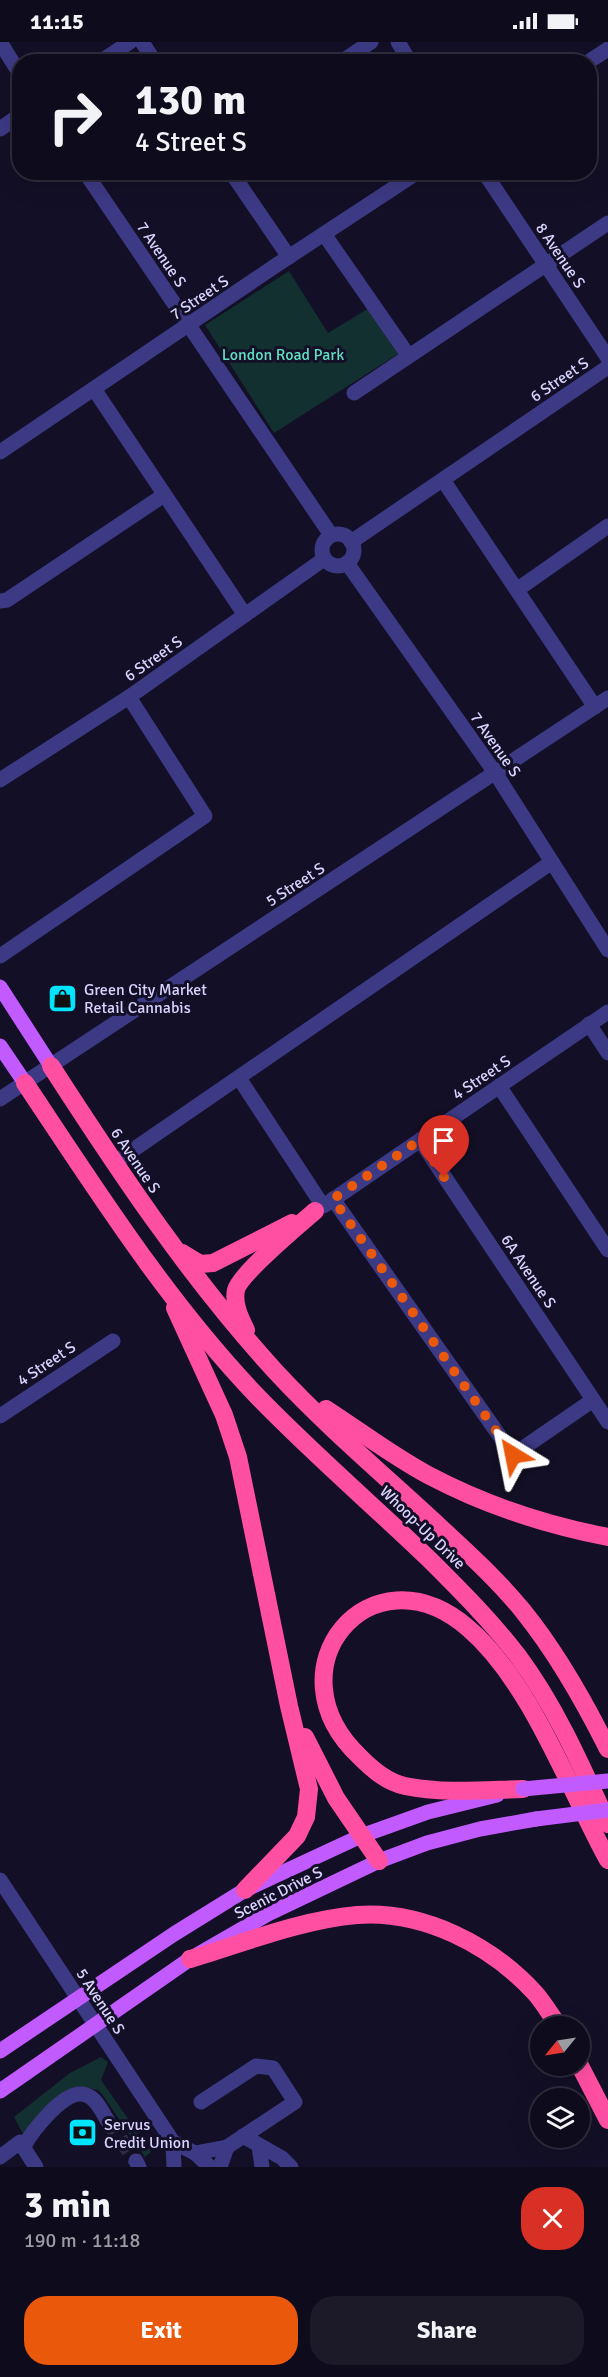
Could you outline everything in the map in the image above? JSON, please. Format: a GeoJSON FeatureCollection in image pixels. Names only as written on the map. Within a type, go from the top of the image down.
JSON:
{"type":"FeatureCollection","features":[{"type":"Feature","properties":{"kind":"highway","name":"6 Avenue S"},"geometry":{"type":"LineString","coordinates":[[51,1066],[114,1163],[171,1244],[213,1301],[253,1345]]}},
{"type":"Feature","properties":{"kind":"highway"},"geometry":{"type":"LineString","coordinates":[[24,1083],[137,1251],[168,1290],[224,1415],[238,1457],[309,1789],[306,1817],[297,1836],[245,1890]]}},
{"type":"Feature","properties":{"kind":"highway"},"geometry":{"type":"LineString","coordinates":[[171,1244],[200,1264],[213,1263],[324,1205]]}},
{"type":"Feature","properties":{"kind":"highway"},"geometry":{"type":"LineString","coordinates":[[253,1345],[237,1310],[236,1290],[244,1276],[256,1263],[324,1205]]}},
{"type":"Feature","properties":{"kind":"highway","name":"Whoop-Up Drive"},"geometry":{"type":"LineString","coordinates":[[168,1290],[257,1396],[456,1586],[512,1648],[543,1693],[578,1759],[608,1824]]}},
{"type":"Feature","properties":{"kind":"highway","name":"Whoop-Up Drive"},"geometry":{"type":"LineString","coordinates":[[253,1345],[288,1384],[490,1574],[523,1611],[558,1659],[608,1749]]}},
{"type":"Feature","properties":{"kind":"highway"},"geometry":{"type":"LineString","coordinates":[[288,1384],[429,1476],[516,1514],[544,1523],[608,1537]]}},
{"type":"Feature","properties":{"kind":"highway"},"geometry":{"type":"LineString","coordinates":[[523,1789],[447,1791],[404,1785],[376,1773],[350,1748],[336,1726],[325,1699],[323,1673],[330,1644],[345,1625],[362,1611],[379,1604],[402,1601],[421,1602],[446,1610],[469,1629],[491,1651],[515,1682],[608,1860]]}},
{"type":"Feature","properties":{"kind":"highway"},"geometry":{"type":"LineString","coordinates":[[290,1706],[336,1798],[380,1861]]}},
{"type":"Feature","properties":{"kind":"highway"},"geometry":{"type":"LineString","coordinates":[[190,1959],[311,1922],[359,1915],[406,1919],[475,1943],[536,1993],[552,2016]]}},
{"type":"Feature","properties":{"kind":"highway"},"geometry":{"type":"LineString","coordinates":[[585,2076],[608,2120]]}},
{"type":"Feature","properties":{"kind":"main road","name":"6 Avenue S"},"geometry":{"type":"LineString","coordinates":[[0,987],[51,1066]]}},
{"type":"Feature","properties":{"kind":"main road"},"geometry":{"type":"LineString","coordinates":[[0,1046],[24,1083]]}},
{"type":"Feature","properties":{"kind":"main road","name":"Scenic Drive S"},"geometry":{"type":"LineString","coordinates":[[0,2051],[174,1934],[245,1890],[361,1836],[428,1812],[523,1789],[608,1781]]}},
{"type":"Feature","properties":{"kind":"main road","name":"Scenic Drive S"},"geometry":{"type":"LineString","coordinates":[[0,2091],[190,1959],[268,1914],[380,1861],[438,1840],[480,1829],[608,1810]]}},
{"type":"Feature","properties":{"kind":"street"},"geometry":{"type":"LineString","coordinates":[[0,42],[12,61]]}},
{"type":"Feature","properties":{"kind":"street"},"geometry":{"type":"LineString","coordinates":[[112,54],[130,42]]}},
{"type":"Feature","properties":{"kind":"street"},"geometry":{"type":"LineString","coordinates":[[353,54],[371,42]]}},
{"type":"Feature","properties":{"kind":"street","name":"7 Avenue S"},"geometry":{"type":"LineString","coordinates":[[90,180],[331,536]]}},
{"type":"Feature","properties":{"kind":"street"},"geometry":{"type":"LineString","coordinates":[[236,180],[289,257]]}},
{"type":"Feature","properties":{"kind":"street","name":"7 Street S"},"geometry":{"type":"LineString","coordinates":[[0,453],[406,180]]}},
{"type":"Feature","properties":{"kind":"street","name":"8 Avenue S"},"geometry":{"type":"LineString","coordinates":[[489,180],[608,358]]}},
{"type":"Feature","properties":{"kind":"street"},"geometry":{"type":"LineString","coordinates":[[354,393],[608,223]]}},
{"type":"Feature","properties":{"kind":"street"},"geometry":{"type":"LineString","coordinates":[[324,234],[408,355]]}},
{"type":"Feature","properties":{"kind":"street","name":"6 Street S"},"geometry":{"type":"LineString","coordinates":[[351,542],[608,367]]}},
{"type":"Feature","properties":{"kind":"street"},"geometry":{"type":"LineString","coordinates":[[94,389],[244,615]]}},
{"type":"Feature","properties":{"kind":"street"},"geometry":{"type":"LineString","coordinates":[[443,480],[518,589],[602,702]]}},
{"type":"Feature","properties":{"kind":"street"},"geometry":{"type":"LineString","coordinates":[[0,601],[7,600],[164,495]]}},
{"type":"Feature","properties":{"kind":"street"},"geometry":{"type":"LineString","coordinates":[[518,589],[608,526]]}},
{"type":"Feature","properties":{"kind":"street"},"geometry":{"type":"LineString","coordinates":[[341,534],[351,542],[353,555],[347,563],[342,566],[332,566],[324,559],[323,543],[331,536],[341,534]]}},
{"type":"Feature","properties":{"kind":"street","name":"6 Street S"},"geometry":{"type":"LineString","coordinates":[[0,780],[129,697],[324,559]]}},
{"type":"Feature","properties":{"kind":"street","name":"7 Avenue S"},"geometry":{"type":"LineString","coordinates":[[347,563],[496,774],[608,950]]}},
{"type":"Feature","properties":{"kind":"street"},"geometry":{"type":"LineString","coordinates":[[0,956],[205,816],[129,697]]}},
{"type":"Feature","properties":{"kind":"street","name":"5 Street S"},"geometry":{"type":"LineString","coordinates":[[0,1099],[602,702]]}},
{"type":"Feature","properties":{"kind":"street"},"geometry":{"type":"LineString","coordinates":[[114,1163],[552,862]]}},
{"type":"Feature","properties":{"kind":"street","name":"4 Street S"},"geometry":{"type":"LineString","coordinates":[[324,1205],[608,1012]]}},
{"type":"Feature","properties":{"kind":"street"},"geometry":{"type":"LineString","coordinates":[[589,1024],[608,1053]]}},
{"type":"Feature","properties":{"kind":"street"},"geometry":{"type":"LineString","coordinates":[[239,1078],[324,1205],[513,1455],[593,1400]]}},
{"type":"Feature","properties":{"kind":"street"},"geometry":{"type":"LineString","coordinates":[[499,1086],[608,1251]]}},
{"type":"Feature","properties":{"kind":"street","name":"6A Avenue S"},"geometry":{"type":"LineString","coordinates":[[420,1140],[608,1422]]}},
{"type":"Feature","properties":{"kind":"street","name":"4 Street S"},"geometry":{"type":"LineString","coordinates":[[0,1416],[113,1341]]}},
{"type":"Feature","properties":{"kind":"street","name":"5 Avenue S"},"geometry":{"type":"LineString","coordinates":[[0,1880],[173,2142]]}},
{"type":"Feature","properties":{"kind":"street"},"geometry":{"type":"LineString","coordinates":[[195,2153],[227,2147],[295,2102],[273,2068],[256,2066],[201,2102]]}},
{"type":"Feature","properties":{"kind":"street"},"geometry":{"type":"LineString","coordinates":[[23,2148],[38,2124],[73,2096],[88,2095],[95,2101],[107,2120]]}},
{"type":"Feature","properties":{"kind":"street"},"geometry":{"type":"LineString","coordinates":[[243,2136],[282,2158],[291,2167]]}},
{"type":"Feature","properties":{"kind":"street"},"geometry":{"type":"LineString","coordinates":[[0,2157],[20,2142],[36,2167]]}},
{"type":"Feature","properties":{"kind":"street"},"geometry":{"type":"LineString","coordinates":[[174,2167],[173,2142],[195,2153],[210,2167]]}},
{"type":"Feature","properties":{"kind":"street"},"geometry":{"type":"LineString","coordinates":[[259,2146],[262,2167]]}},
{"type":"Feature","properties":{"kind":"street"},"geometry":{"type":"LineString","coordinates":[[220,2167],[227,2147]]}},
{"type":"Feature","properties":{"kind":"green space","name":"London Road Park"},"geometry":{"type":"Polygon","coordinates":[[[289,271],[328,333],[369,308],[398,354],[274,433],[205,325],[289,271]]]}},
{"type":"Feature","properties":{"kind":"green space"},"geometry":{"type":"Polygon","coordinates":[[[101,2057],[108,2062],[101,2080],[151,2152],[145,2157],[102,2094],[98,2090],[86,2088],[25,2138],[14,2117],[70,2073],[101,2057]]]}},
{"type":"Feature","properties":{"kind":"tunnel"},"geometry":{"type":"LineString","coordinates":[[107,2120],[136,2161]]}},
{"type":"Feature","properties":{"kind":"place","name":"Green City Market Retail Cannabis"},"geometry":{"type":"Point","coordinates":[63,998]}},
{"type":"Feature","properties":{"kind":"place","name":"Servus Credit Union"},"geometry":{"type":"Point","coordinates":[83,2133]}},
{"type":"Feature","properties":{"kind":"route"},"geometry":{"type":"LineString","coordinates":[[444,1177],[420,1140],[333,1199],[513,1455]]}}]}
